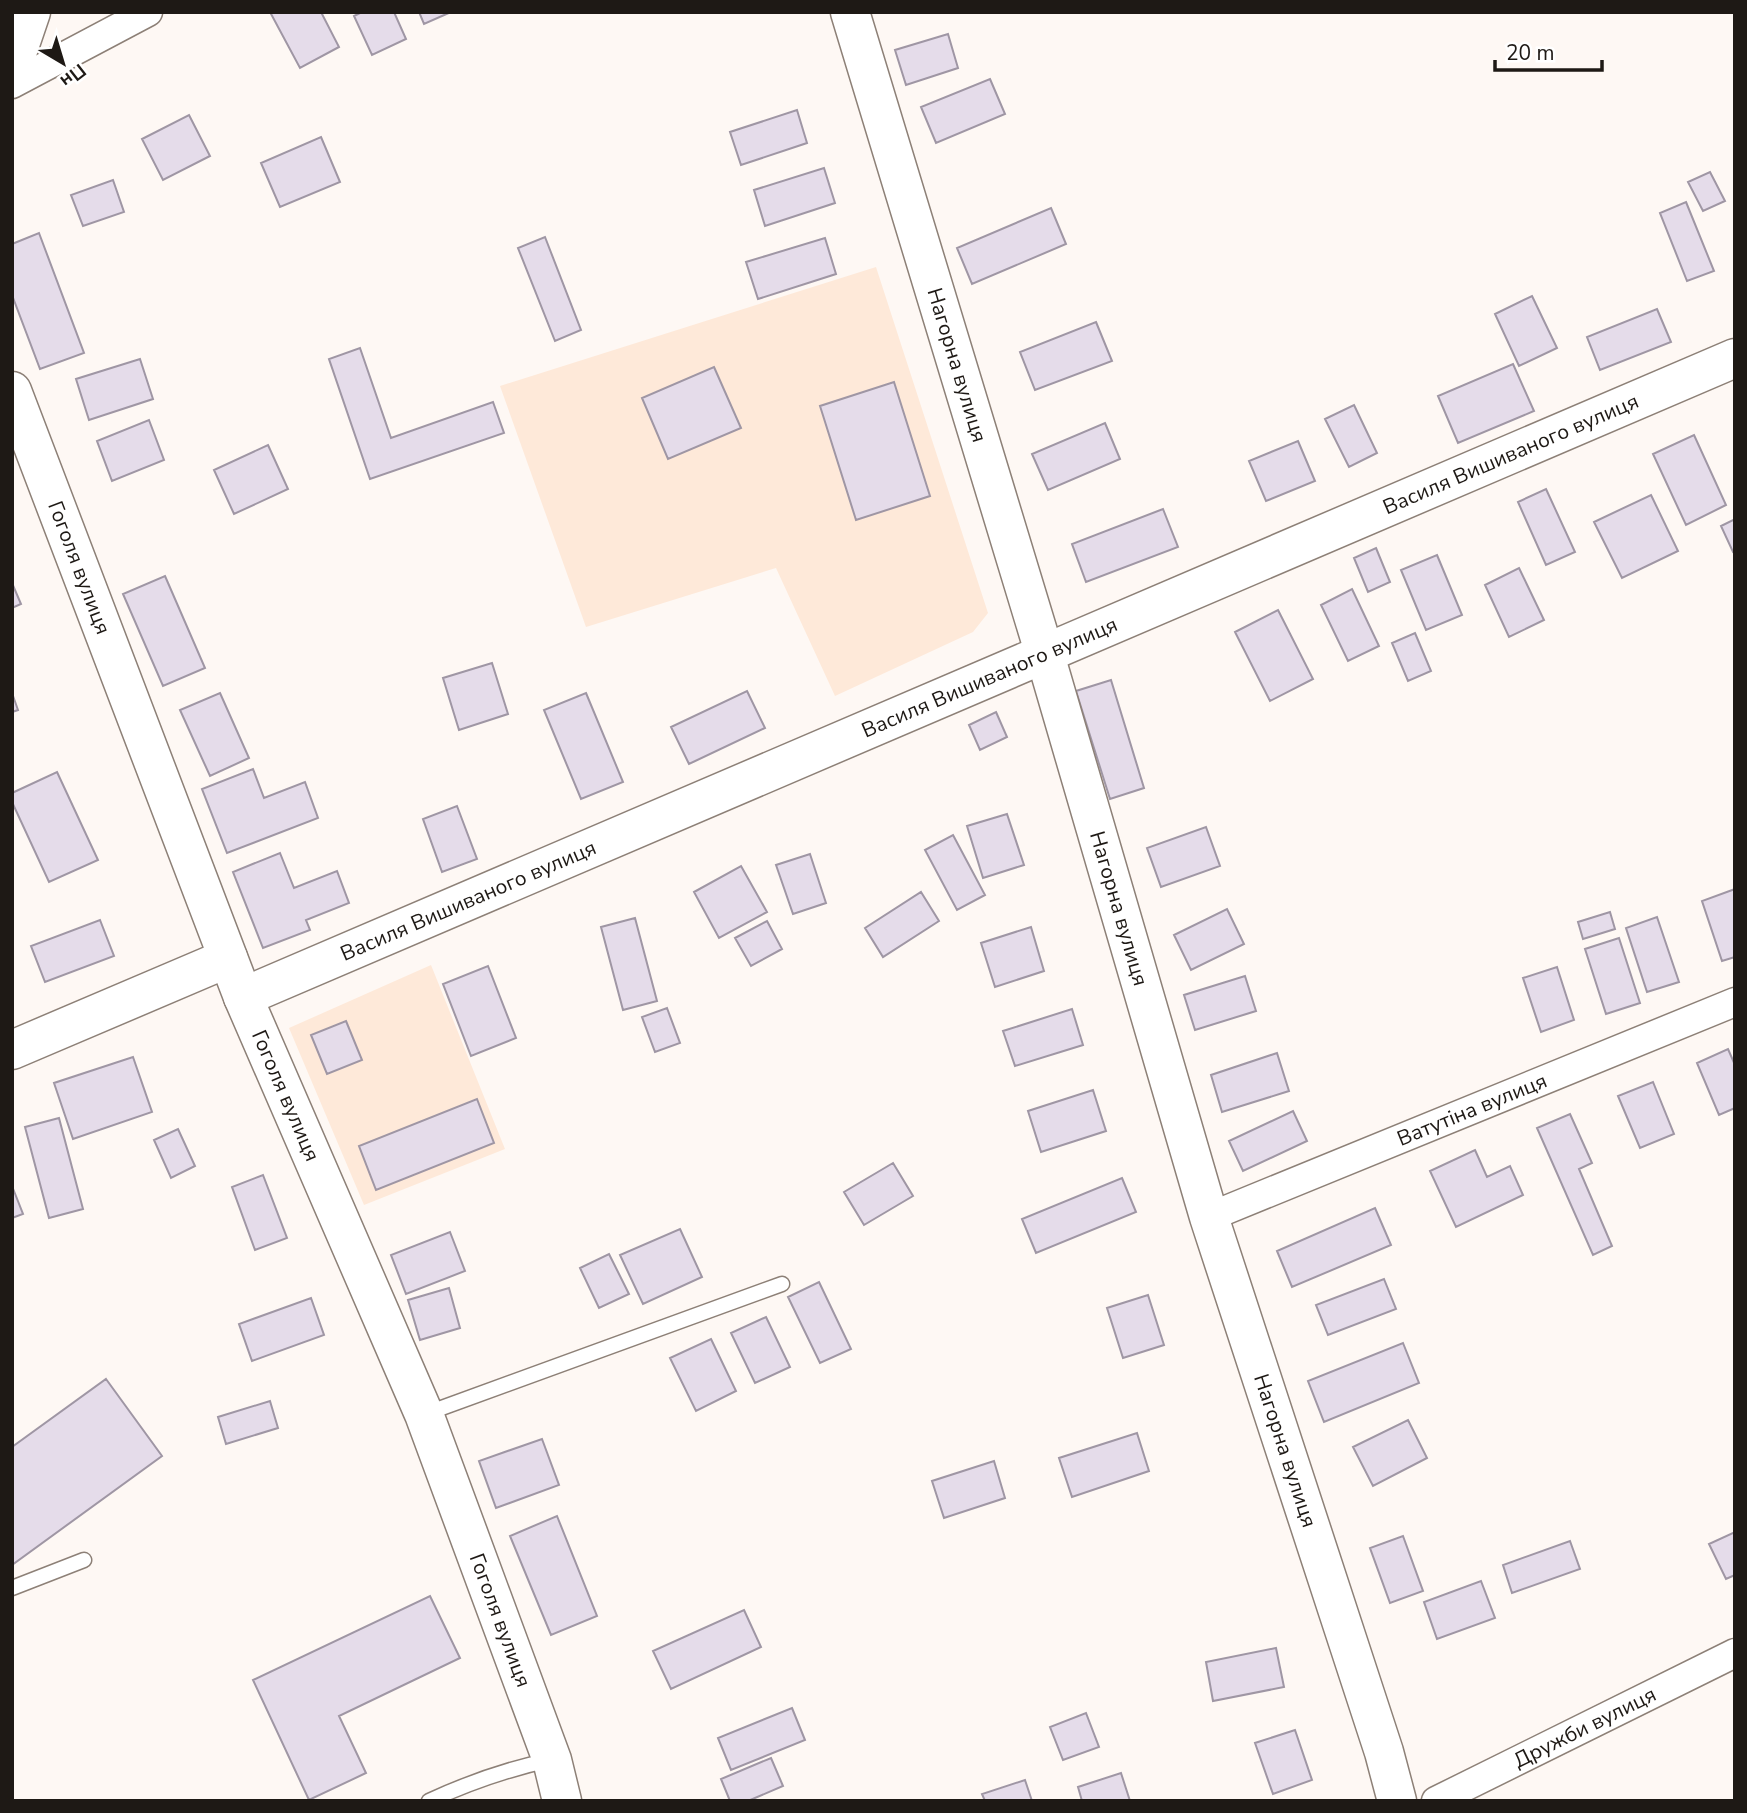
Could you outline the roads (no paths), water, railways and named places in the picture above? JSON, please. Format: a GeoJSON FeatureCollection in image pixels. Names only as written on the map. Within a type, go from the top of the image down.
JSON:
{"type":"FeatureCollection","features":[{"type":"Feature","properties":{"kind":"main road"},"geometry":{"type":"LineString","coordinates":[[12,68],[31,12]]}},
{"type":"Feature","properties":{"kind":"main road","name":"Нагорна вулиця"},"geometry":{"type":"LineString","coordinates":[[850,12],[1045,655],[1209,1217],[1384,1752],[1397,1801]]}},
{"type":"Feature","properties":{"kind":"main road","name":"Василя Вишиваного вулиця"},"geometry":{"type":"LineString","coordinates":[[243,997],[1735,358]]}},
{"type":"Feature","properties":{"kind":"main road","name":"Гоголя вулиця"},"geometry":{"type":"LineString","coordinates":[[12,391],[243,997],[424,1414],[552,1759],[562,1801]]}},
{"type":"Feature","properties":{"kind":"main road"},"geometry":{"type":"LineString","coordinates":[[12,1050],[228,958]]}},
{"type":"Feature","properties":{"kind":"street"},"geometry":{"type":"LineString","coordinates":[[12,84],[148,12]]}},
{"type":"Feature","properties":{"kind":"street","name":"Ватутіна вулиця"},"geometry":{"type":"LineString","coordinates":[[1209,1217],[1735,1002]]}},
{"type":"Feature","properties":{"kind":"street","name":"Дружби вулиця"},"geometry":{"type":"LineString","coordinates":[[1436,1801],[1735,1653]]}},
{"type":"Feature","properties":{"kind":"lane"},"geometry":{"type":"LineString","coordinates":[[424,1414],[782,1284]]}},
{"type":"Feature","properties":{"kind":"lane"},"geometry":{"type":"LineString","coordinates":[[12,1588],[84,1560]]}},
{"type":"Feature","properties":{"kind":"lane"},"geometry":{"type":"LineString","coordinates":[[429,1801],[466,1784],[552,1759]]}}]}
